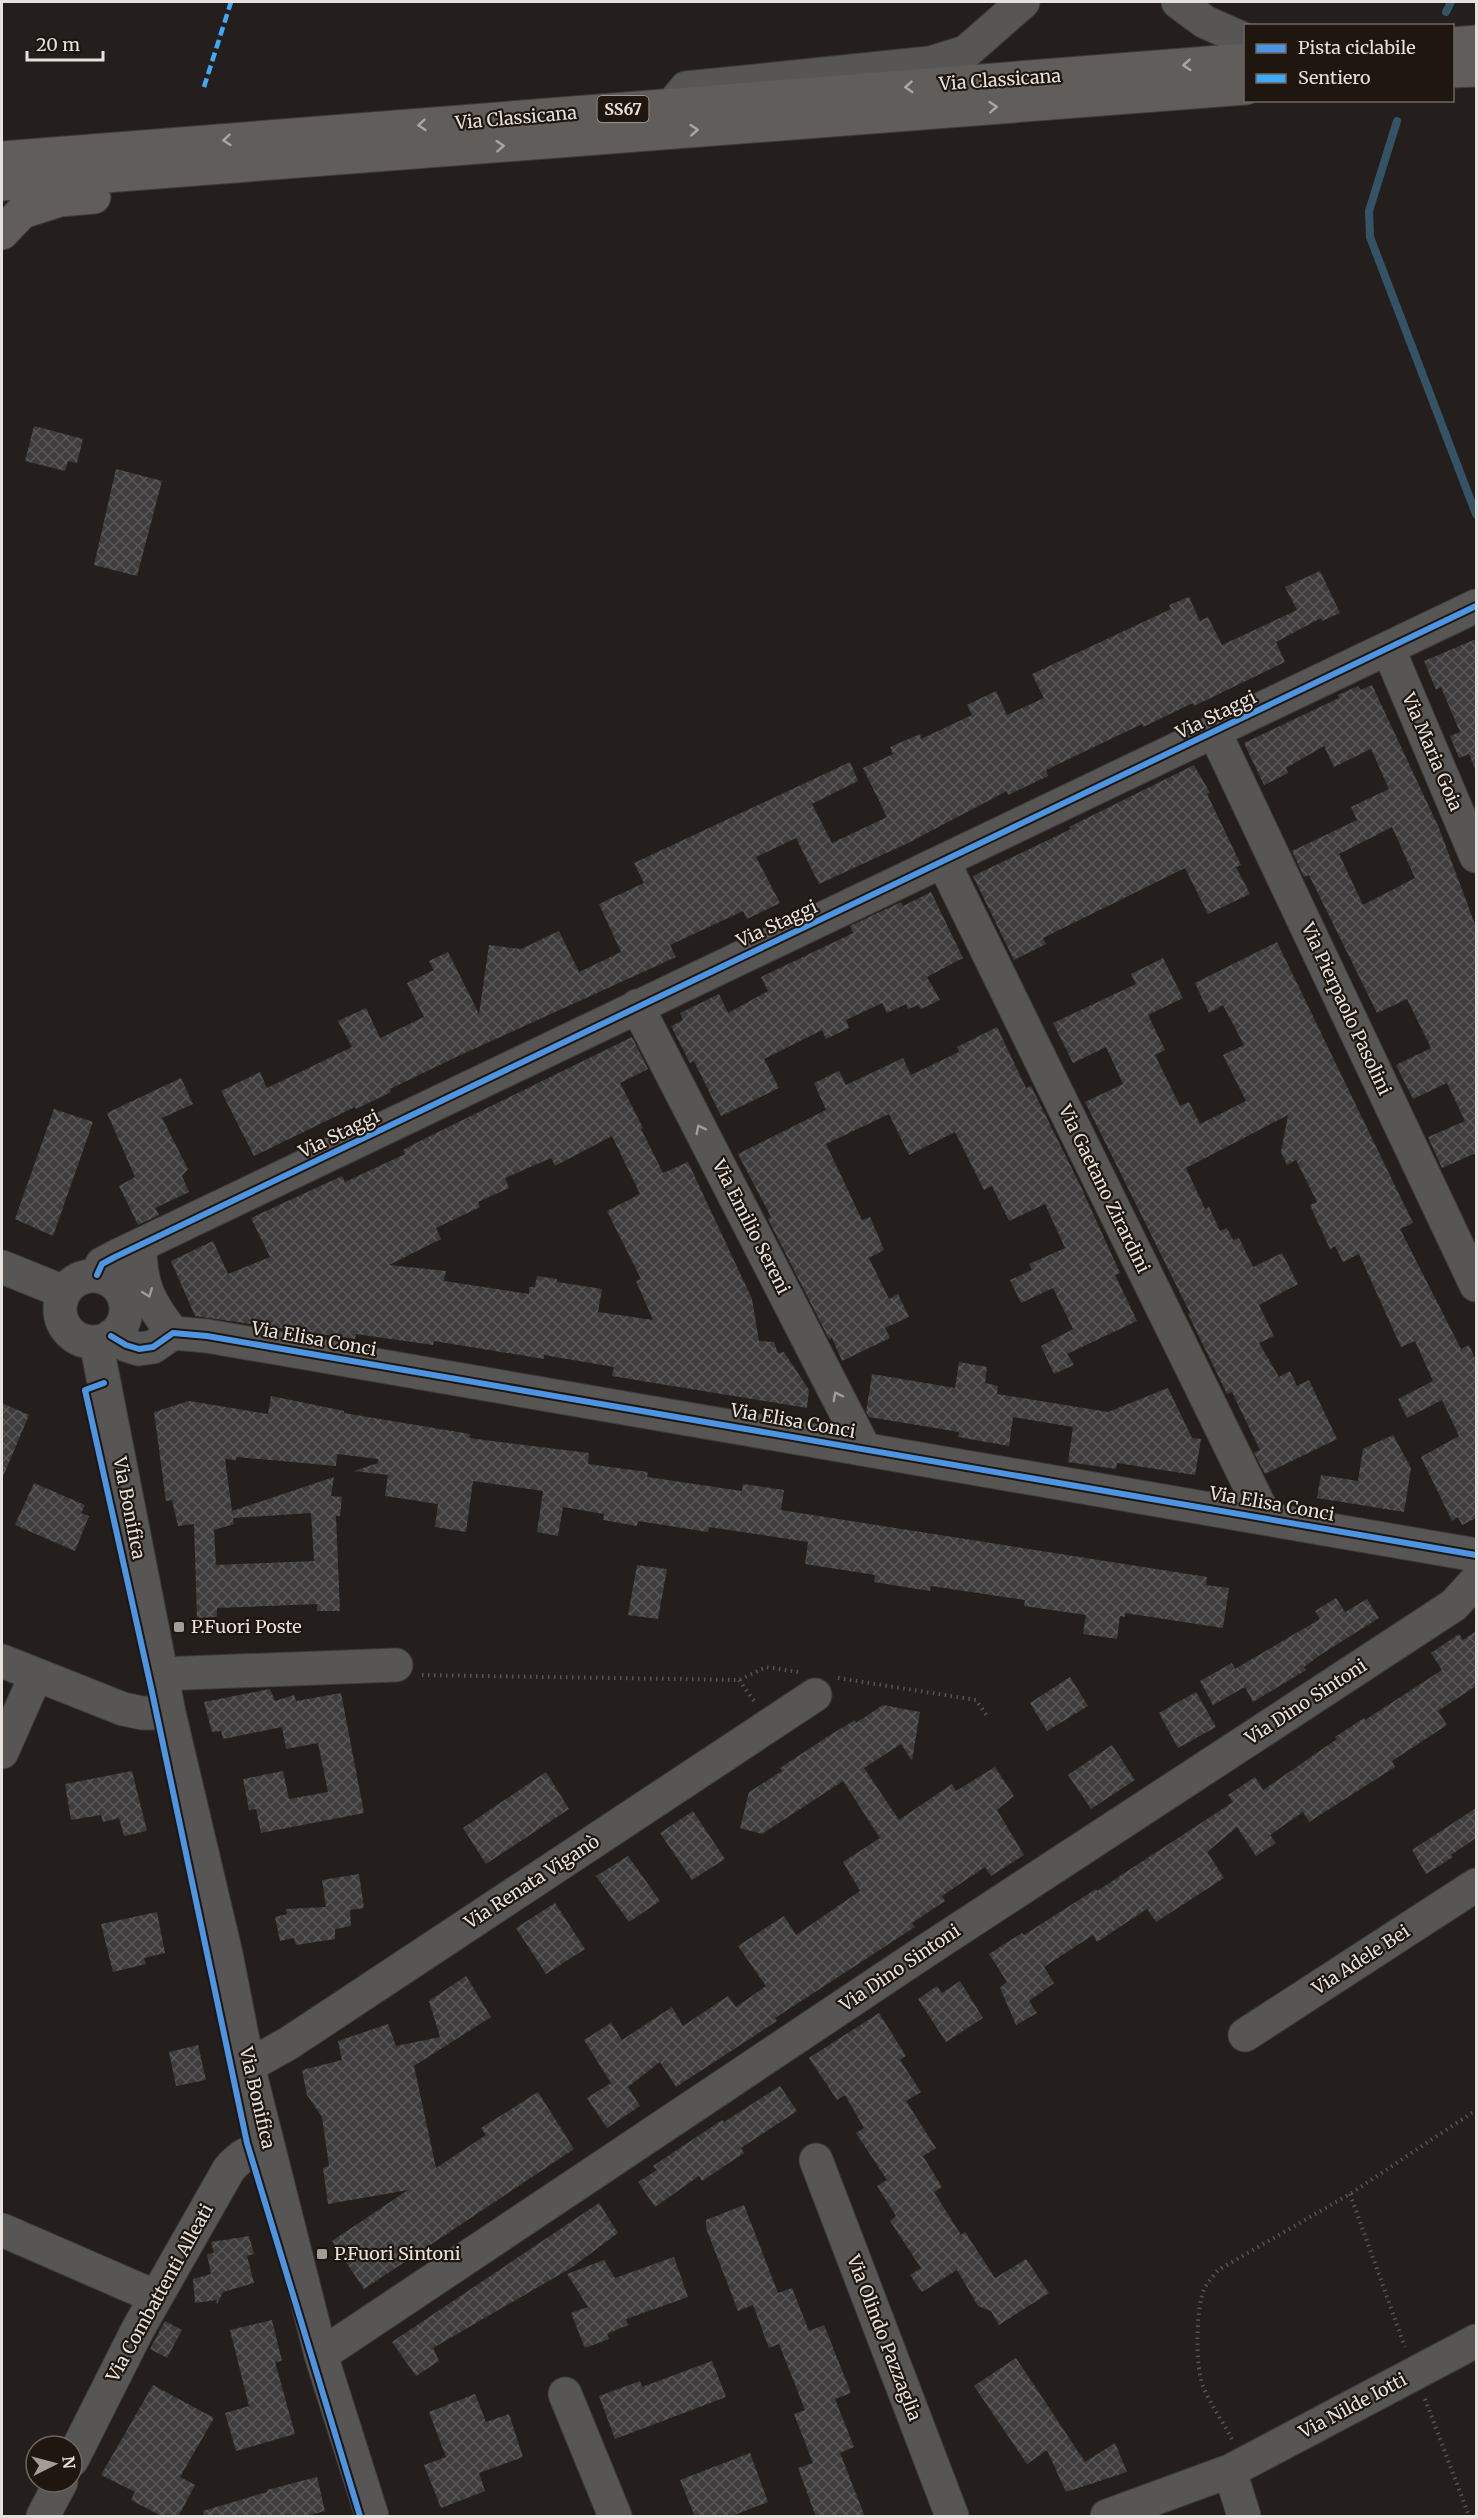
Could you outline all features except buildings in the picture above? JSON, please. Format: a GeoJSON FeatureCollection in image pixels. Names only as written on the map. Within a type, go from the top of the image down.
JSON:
{"type":"FeatureCollection","features":[{"type":"Feature","properties":{"kind":"highway"},"geometry":{"type":"LineString","coordinates":[[1454,44],[1476,42]]}},
{"type":"Feature","properties":{"kind":"highway","name":"Via Classicana"},"geometry":{"type":"LineString","coordinates":[[2,158],[1244,60]]}},
{"type":"Feature","properties":{"kind":"highway"},"geometry":{"type":"LineString","coordinates":[[1454,71],[1476,70]]}},
{"type":"Feature","properties":{"kind":"highway","name":"Via Classicana"},"geometry":{"type":"LineString","coordinates":[[2,184],[1244,88]]}},
{"type":"Feature","properties":{"kind":"highway"},"geometry":{"type":"LineString","coordinates":[[2,233],[22,212],[60,200],[255,183],[323,159]]}},
{"type":"Feature","properties":{"kind":"street"},"geometry":{"type":"LineString","coordinates":[[673,105],[686,88],[930,63],[966,52],[1023,2]]}},
{"type":"Feature","properties":{"kind":"street"},"geometry":{"type":"LineString","coordinates":[[1178,2],[1205,22],[1244,40]]}},
{"type":"Feature","properties":{"kind":"street"},"geometry":{"type":"LineString","coordinates":[[1454,31],[1476,29]]}},
{"type":"Feature","properties":{"kind":"street","name":"Via Staggi"},"geometry":{"type":"LineString","coordinates":[[97,1275],[102,1264],[637,1006],[1215,733],[1476,606]]}},
{"type":"Feature","properties":{"kind":"street","name":"Via Maria Goia"},"geometry":{"type":"LineString","coordinates":[[1388,648],[1476,856]]}},
{"type":"Feature","properties":{"kind":"street","name":"Via Pierpaolo Pasolini"},"geometry":{"type":"LineString","coordinates":[[1215,733],[1476,1285]]}},
{"type":"Feature","properties":{"kind":"street","name":"Via Gaetano Zirardini"},"geometry":{"type":"LineString","coordinates":[[943,861],[1265,1517]]}},
{"type":"Feature","properties":{"kind":"street","name":"Via Emilio Sereni"},"geometry":{"type":"LineString","coordinates":[[637,1006],[864,1448]]}},
{"type":"Feature","properties":{"kind":"street"},"geometry":{"type":"LineString","coordinates":[[104,1339],[119,1328],[124,1318],[126,1307],[123,1296],[117,1286],[108,1279],[97,1275],[78,1279],[64,1292],[60,1302],[62,1322],[76,1338],[104,1339],[140,1348],[153,1347],[173,1333],[148,1296],[140,1270],[140,1246]]}},
{"type":"Feature","properties":{"kind":"street"},"geometry":{"type":"LineString","coordinates":[[2,1267],[64,1292]]}},
{"type":"Feature","properties":{"kind":"street","name":"Via Elisa Conci"},"geometry":{"type":"LineString","coordinates":[[173,1333],[207,1336],[864,1448],[1476,1556]]}},
{"type":"Feature","properties":{"kind":"street","name":"Via Bonifica"},"geometry":{"type":"LineString","coordinates":[[104,1339],[161,1674],[226,1954],[248,2066],[321,2355],[372,2517]]}},
{"type":"Feature","properties":{"kind":"street","name":"Via Dino Sintoni"},"geometry":{"type":"LineString","coordinates":[[321,2355],[924,1952],[1454,1605],[1476,1581]]}},
{"type":"Feature","properties":{"kind":"street"},"geometry":{"type":"LineString","coordinates":[[2,1661],[123,1709],[142,1713],[169,1713]]}},
{"type":"Feature","properties":{"kind":"street"},"geometry":{"type":"LineString","coordinates":[[161,1674],[396,1665]]}},
{"type":"Feature","properties":{"kind":"street"},"geometry":{"type":"LineString","coordinates":[[2,1752],[36,1675]]}},
{"type":"Feature","properties":{"kind":"street","name":"Via Renata Viganò"},"geometry":{"type":"LineString","coordinates":[[248,2066],[289,2043],[817,1682]]}},
{"type":"Feature","properties":{"kind":"street","name":"Via Adele Bei"},"geometry":{"type":"LineString","coordinates":[[1245,2036],[1476,1885]]}},
{"type":"Feature","properties":{"kind":"street","name":"Via Combattenti Alleati"},"geometry":{"type":"LineString","coordinates":[[84,2437],[156,2297],[229,2169],[238,2158],[253,2150],[268,2147]]}},
{"type":"Feature","properties":{"kind":"street","name":"Via Olindo Pazzaglia"},"geometry":{"type":"LineString","coordinates":[[816,2160],[952,2517]]}},
{"type":"Feature","properties":{"kind":"street"},"geometry":{"type":"LineString","coordinates":[[2,2230],[156,2297]]}},
{"type":"Feature","properties":{"kind":"street","name":"Via Nilde Iotti"},"geometry":{"type":"LineString","coordinates":[[1107,2517],[1238,2467],[1476,2341]]}},
{"type":"Feature","properties":{"kind":"street"},"geometry":{"type":"LineString","coordinates":[[565,2394],[615,2517]]}},
{"type":"Feature","properties":{"kind":"street"},"geometry":{"type":"LineString","coordinates":[[1238,2467],[1244,2517]]}},
{"type":"Feature","properties":{"kind":"street"},"geometry":{"type":"LineString","coordinates":[[43,2517],[55,2494]]}},
{"type":"Feature","properties":{"kind":"path"},"geometry":{"type":"LineString","coordinates":[[396,1665],[403,1675],[739,1680],[766,1667],[817,1682],[976,1700],[987,1716]]}},
{"type":"Feature","properties":{"kind":"path"},"geometry":{"type":"LineString","coordinates":[[1238,2467],[1202,2385],[1199,2366],[1199,2307],[1208,2284],[1218,2270],[1350,2194],[1476,2110]]}},
{"type":"Feature","properties":{"kind":"waterway"},"geometry":{"type":"LineString","coordinates":[[1446,12],[1451,2]]}},
{"type":"Feature","properties":{"kind":"waterway"},"geometry":{"type":"LineString","coordinates":[[1397,121],[1369,211],[1370,237],[1476,514]]}},
{"type":"Feature","properties":{"kind":"marked path"},"geometry":{"type":"LineString","coordinates":[[204,87],[231,2]]}},
{"type":"Feature","properties":{"kind":"cycle path"},"geometry":{"type":"LineString","coordinates":[[97,1275],[102,1264],[115,1257],[1476,606]]}},
{"type":"Feature","properties":{"kind":"cycle path"},"geometry":{"type":"LineString","coordinates":[[111,1336],[126,1345],[139,1349],[153,1347],[173,1333],[207,1336],[1476,1555]]}},
{"type":"Feature","properties":{"kind":"cycle path"},"geometry":{"type":"LineString","coordinates":[[104,1383],[85,1390],[152,1692],[247,2143],[360,2516]]}},
{"type":"Feature","properties":{"kind":"place","name":"P.Fuori Poste"},"geometry":{"type":"Point","coordinates":[179,1627]}},
{"type":"Feature","properties":{"kind":"place","name":"P.Fuori Sintoni"},"geometry":{"type":"Point","coordinates":[322,2254]}}]}
